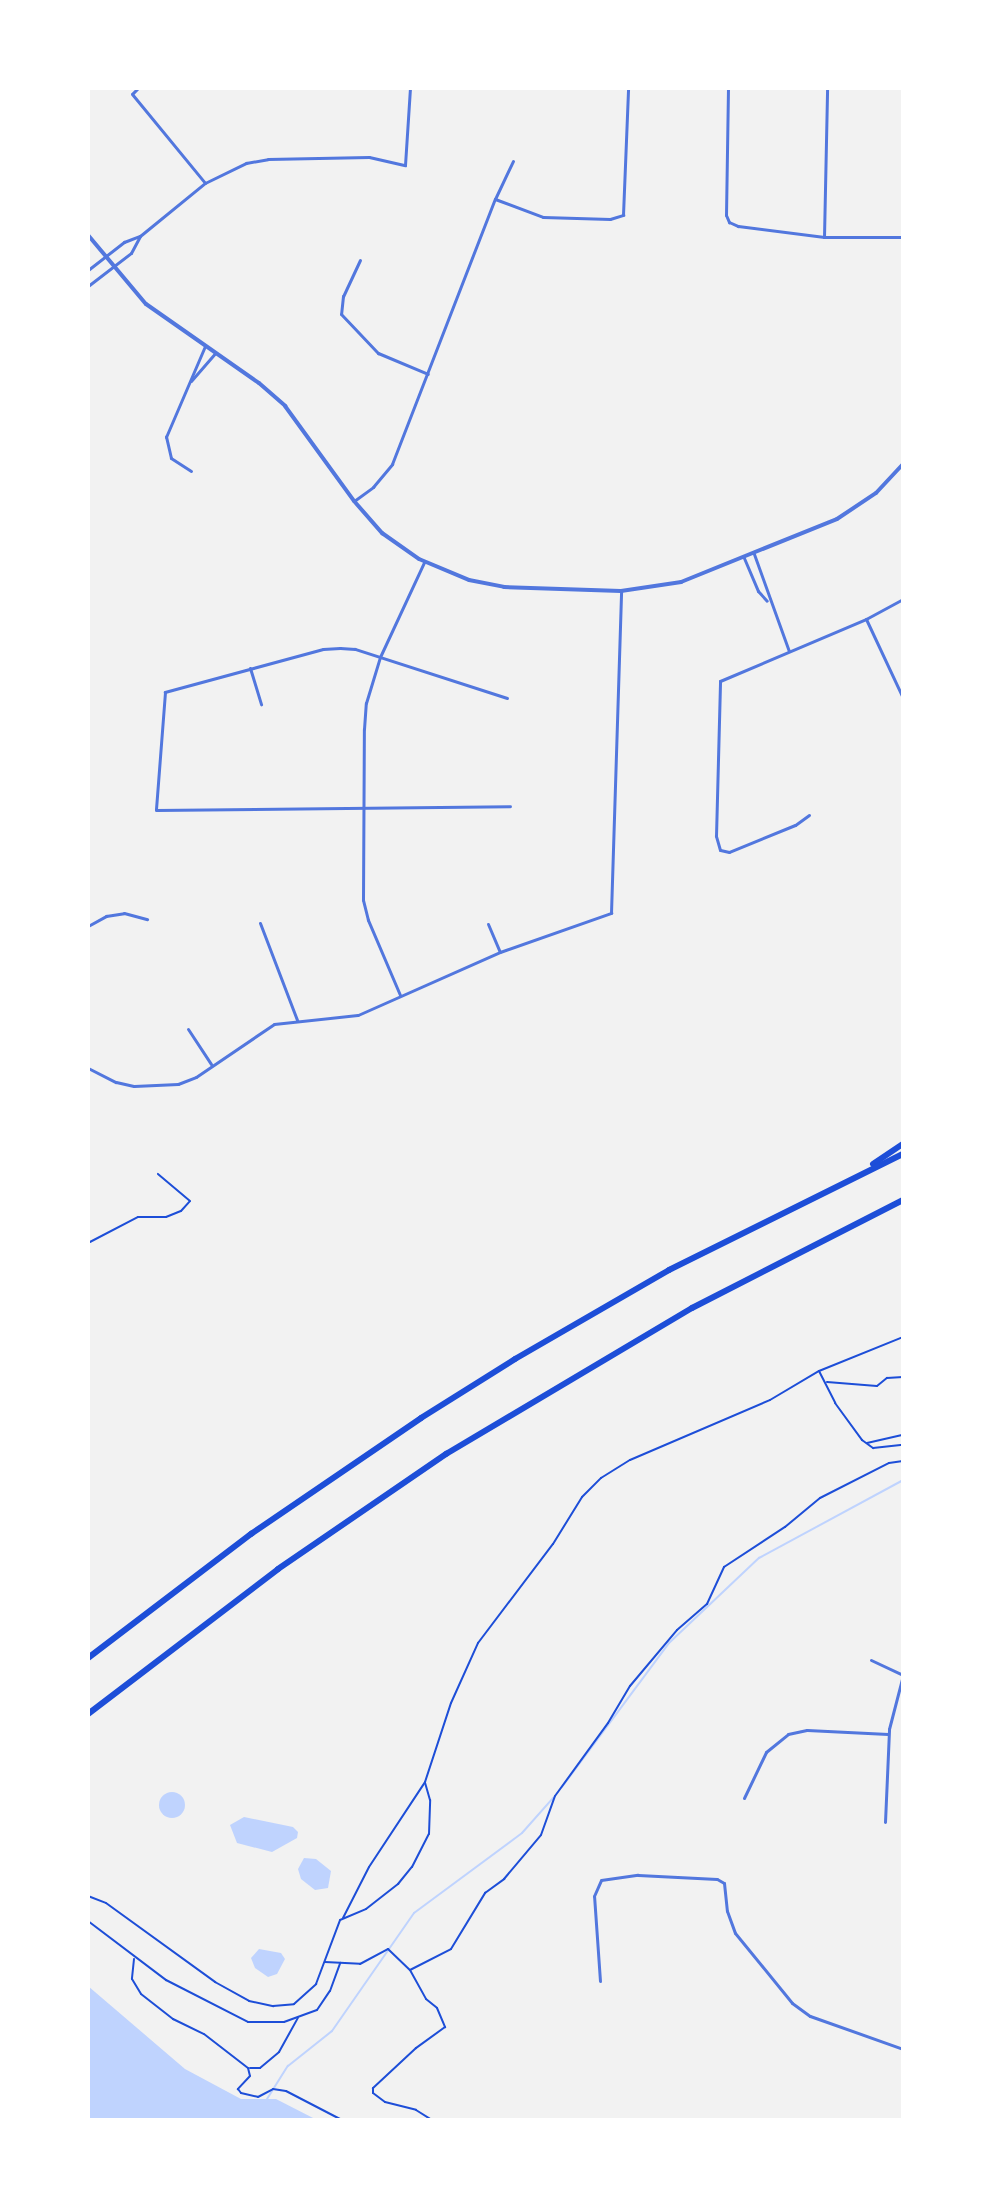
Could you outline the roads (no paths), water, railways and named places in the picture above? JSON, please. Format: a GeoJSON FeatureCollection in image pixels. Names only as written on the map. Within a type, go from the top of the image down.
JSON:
{"type":"FeatureCollection","features":[{"type":"Feature","properties":{"kind":"highway"},"geometry":{"type":"LineString","coordinates":[[856,1176],[903,1144]]}},
{"type":"Feature","properties":{"kind":"highway"},"geometry":{"type":"LineString","coordinates":[[88,1658],[251,1534],[421,1418],[669,1270],[903,1154]]}},
{"type":"Feature","properties":{"kind":"highway"},"geometry":{"type":"LineString","coordinates":[[88,1714],[278,1569],[446,1454],[692,1308],[903,1200]]}},
{"type":"Feature","properties":{"kind":"street"},"geometry":{"type":"LineString","coordinates":[[138,88],[132,94],[205,183]]}},
{"type":"Feature","properties":{"kind":"street"},"geometry":{"type":"LineString","coordinates":[[88,270],[105,255],[140,236],[205,183],[246,163],[268,159],[369,157],[405,165],[410,88]]}},
{"type":"Feature","properties":{"kind":"street"},"geometry":{"type":"LineString","coordinates":[[495,199],[543,217],[621,217],[626,207],[628,88]]}},
{"type":"Feature","properties":{"kind":"street"},"geometry":{"type":"LineString","coordinates":[[728,88],[727,219],[738,226],[824,237],[903,237]]}},
{"type":"Feature","properties":{"kind":"street"},"geometry":{"type":"LineString","coordinates":[[824,237],[827,88]]}},
{"type":"Feature","properties":{"kind":"street"},"geometry":{"type":"LineString","coordinates":[[354,501],[373,487],[392,464],[495,199],[513,161]]}},
{"type":"Feature","properties":{"kind":"street"},"geometry":{"type":"LineString","coordinates":[[88,235],[146,304],[285,406],[354,501],[382,533],[424,562],[491,585],[621,591],[681,582],[849,512],[876,493],[903,464]]}},
{"type":"Feature","properties":{"kind":"street"},"geometry":{"type":"LineString","coordinates":[[88,286],[131,253],[140,236]]}},
{"type":"Feature","properties":{"kind":"street"},"geometry":{"type":"LineString","coordinates":[[360,260],[343,296],[341,314],[378,353],[428,374]]}},
{"type":"Feature","properties":{"kind":"street"},"geometry":{"type":"LineString","coordinates":[[191,471],[171,458],[166,437],[205,346]]}},
{"type":"Feature","properties":{"kind":"street"},"geometry":{"type":"LineString","coordinates":[[189,383],[215,353]]}},
{"type":"Feature","properties":{"kind":"street"},"geometry":{"type":"LineString","coordinates":[[754,554],[767,586],[769,604],[789,651]]}},
{"type":"Feature","properties":{"kind":"street"},"geometry":{"type":"LineString","coordinates":[[744,558],[758,591],[769,604]]}},
{"type":"Feature","properties":{"kind":"street"},"geometry":{"type":"LineString","coordinates":[[400,995],[368,920],[363,900],[366,703],[380,657],[424,562]]}},
{"type":"Feature","properties":{"kind":"street"},"geometry":{"type":"LineString","coordinates":[[88,1068],[116,1082],[158,1086],[196,1077],[274,1024],[348,1018],[500,952],[611,913],[621,591]]}},
{"type":"Feature","properties":{"kind":"street"},"geometry":{"type":"LineString","coordinates":[[809,815],[795,825],[729,852],[720,850],[717,845],[720,681],[866,619],[903,599]]}},
{"type":"Feature","properties":{"kind":"street"},"geometry":{"type":"LineString","coordinates":[[866,619],[903,698]]}},
{"type":"Feature","properties":{"kind":"street"},"geometry":{"type":"LineString","coordinates":[[507,698],[355,649],[323,649],[165,692],[156,810],[510,806]]}},
{"type":"Feature","properties":{"kind":"street"},"geometry":{"type":"LineString","coordinates":[[250,668],[261,704]]}},
{"type":"Feature","properties":{"kind":"street"},"geometry":{"type":"LineString","coordinates":[[88,926],[106,916],[124,913],[147,919]]}},
{"type":"Feature","properties":{"kind":"street"},"geometry":{"type":"LineString","coordinates":[[260,923],[297,1020]]}},
{"type":"Feature","properties":{"kind":"street"},"geometry":{"type":"LineString","coordinates":[[488,924],[500,952]]}},
{"type":"Feature","properties":{"kind":"street"},"geometry":{"type":"LineString","coordinates":[[188,1029],[211,1064]]}},
{"type":"Feature","properties":{"kind":"street"},"geometry":{"type":"LineString","coordinates":[[871,1660],[903,1675],[888,1734],[885,1822]]}},
{"type":"Feature","properties":{"kind":"street"},"geometry":{"type":"LineString","coordinates":[[744,1798],[766,1752],[788,1734],[807,1730],[888,1734]]}},
{"type":"Feature","properties":{"kind":"street"},"geometry":{"type":"LineString","coordinates":[[600,1981],[594,1896],[599,1884],[608,1876],[708,1878],[724,1883],[727,1911],[735,1933],[792,2003],[810,2016],[903,2049]]}},
{"type":"Feature","properties":{"kind":"water"},"geometry":{"type":"Polygon","coordinates":[[[172,1792],[181,1796],[185,1805],[181,1814],[172,1818],[163,1814],[159,1805],[163,1796],[172,1792]]]}},
{"type":"Feature","properties":{"kind":"water"},"geometry":{"type":"Polygon","coordinates":[[[244,1817],[293,1827],[298,1832],[297,1838],[272,1852],[237,1843],[230,1825],[244,1817]]]}},
{"type":"Feature","properties":{"kind":"water"},"geometry":{"type":"Polygon","coordinates":[[[304,1858],[316,1859],[331,1871],[328,1888],[315,1890],[301,1879],[298,1869],[304,1858]]]}},
{"type":"Feature","properties":{"kind":"water"},"geometry":{"type":"Polygon","coordinates":[[[259,1949],[281,1953],[285,1959],[277,1974],[268,1977],[255,1968],[251,1958],[259,1949]]]}},
{"type":"Feature","properties":{"kind":"water"},"geometry":{"type":"Polygon","coordinates":[[[88,1986],[185,2069],[241,2099],[276,2099],[317,2120],[88,2120],[88,1986]]]}},
{"type":"Feature","properties":{"kind":"waterway"},"geometry":{"type":"LineString","coordinates":[[562,1787],[669,1643],[759,1558],[903,1480]]}},
{"type":"Feature","properties":{"kind":"waterway"},"geometry":{"type":"LineString","coordinates":[[267,2099],[288,2066],[332,2031],[414,1913],[522,1833],[553,1798]]}}]}
